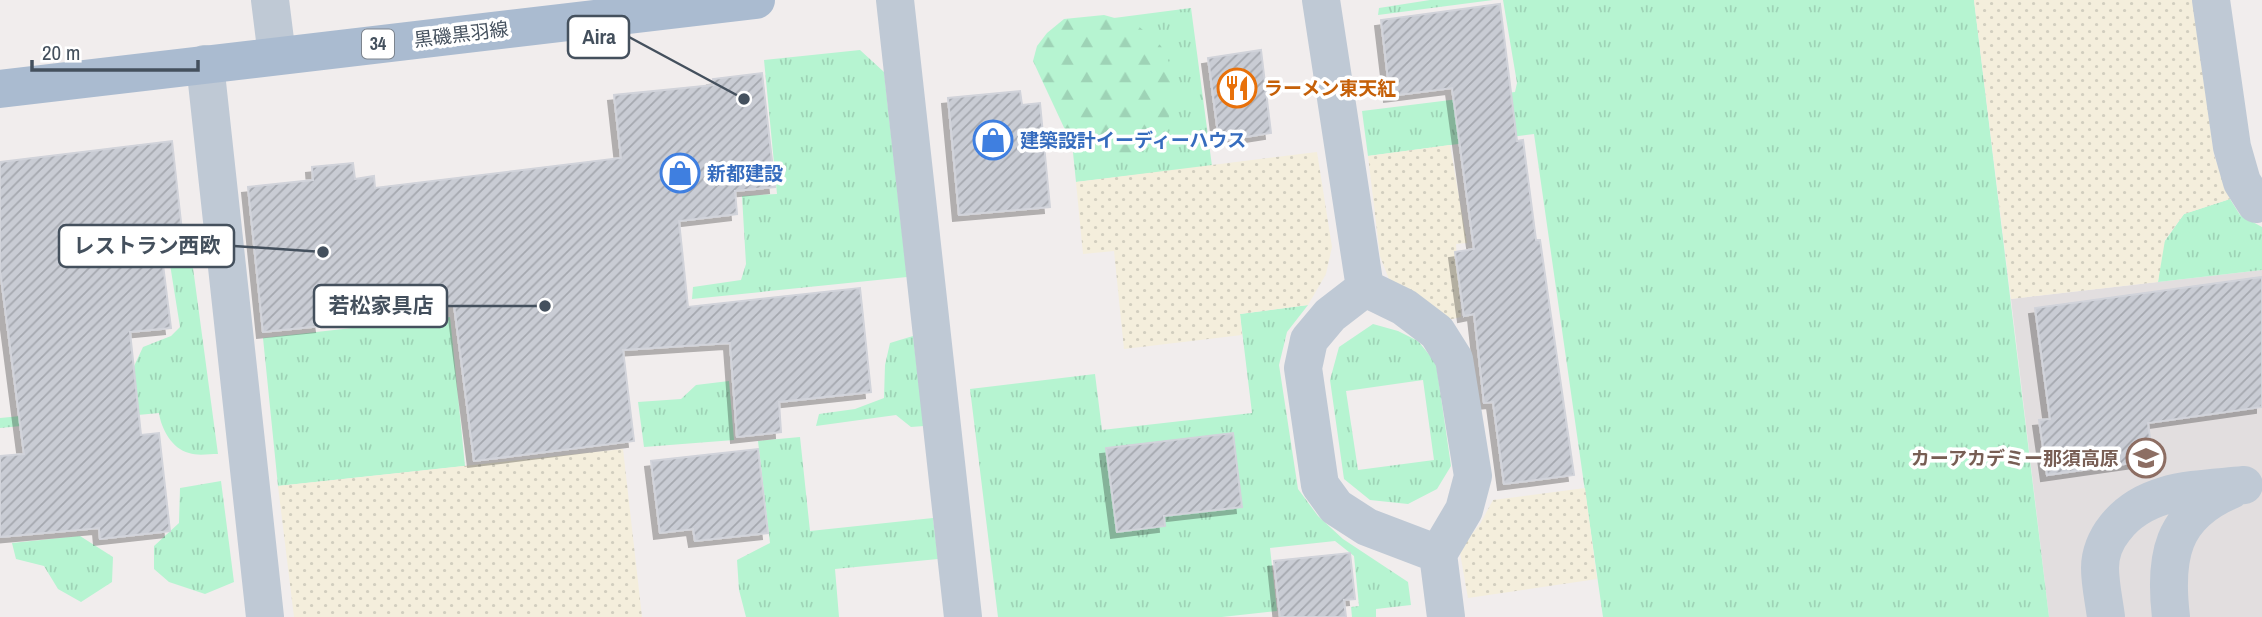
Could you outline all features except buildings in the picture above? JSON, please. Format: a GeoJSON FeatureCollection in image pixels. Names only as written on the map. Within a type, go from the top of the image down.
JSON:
{"type":"FeatureCollection","features":[{"type":"Feature","properties":{"kind":"main road","name":"黒磯黒羽線"},"geometry":{"type":"LineString","coordinates":[[0,89],[704,3],[756,0]]}},
{"type":"Feature","properties":{"kind":"street"},"geometry":{"type":"LineString","coordinates":[[270,0],[277,56]]}},
{"type":"Feature","properties":{"kind":"street"},"geometry":{"type":"LineString","coordinates":[[895,0],[963,617]]}},
{"type":"Feature","properties":{"kind":"street"},"geometry":{"type":"LineString","coordinates":[[1321,0],[1365,288]]}},
{"type":"Feature","properties":{"kind":"street"},"geometry":{"type":"LineString","coordinates":[[2211,0],[2232,147],[2242,182],[2256,204]]}},
{"type":"Feature","properties":{"kind":"street"},"geometry":{"type":"LineString","coordinates":[[205,64],[265,617]]}},
{"type":"Feature","properties":{"kind":"street"},"geometry":{"type":"LineString","coordinates":[[1365,288],[1404,307],[1437,332],[1454,359],[1473,476],[1464,510],[1438,554],[1446,617]]}},
{"type":"Feature","properties":{"kind":"street"},"geometry":{"type":"LineString","coordinates":[[1365,288],[1330,315],[1310,340],[1303,368],[1320,485],[1336,507],[1367,527],[1438,554]]}},
{"type":"Feature","properties":{"kind":"street"},"geometry":{"type":"LineString","coordinates":[[2106,617],[2099,567],[2106,539],[2123,517],[2144,502],[2166,494],[2253,484]]}},
{"type":"Feature","properties":{"kind":"street"},"geometry":{"type":"LineString","coordinates":[[2171,617],[2167,586],[2171,555],[2184,523],[2210,499],[2253,484]]}},
{"type":"Feature","properties":{"kind":"shaded area","name":"カーアカデミー那須高原"},"geometry":{"type":"Polygon","coordinates":[[[2262,270],[2262,617],[2049,617],[2011,299],[2262,270]]]}},
{"type":"Feature","properties":{"kind":"green space"},"geometry":{"type":"Polygon","coordinates":[[[1430,0],[1493,0],[1378,15],[1379,8],[1430,0]]]}},
{"type":"Feature","properties":{"kind":"green space"},"geometry":{"type":"Polygon","coordinates":[[[1503,0],[1974,0],[2049,617],[1603,617],[1534,134],[1368,156],[1362,111],[1515,92],[1517,83],[1503,0]]]}},
{"type":"Feature","properties":{"kind":"green space"},"geometry":{"type":"Polygon","coordinates":[[[1191,8],[1212,166],[1076,182],[1060,25],[1191,8]]]}},
{"type":"Feature","properties":{"kind":"green space"},"geometry":{"type":"Polygon","coordinates":[[[1104,15],[1136,24],[1161,46],[1176,77],[1167,128],[1149,147],[1127,159],[1097,156],[1067,134],[1033,61],[1037,46],[1047,33],[1064,19],[1104,15]]]}},
{"type":"Feature","properties":{"kind":"green space"},"geometry":{"type":"Polygon","coordinates":[[[860,50],[884,72],[907,277],[692,299],[693,287],[741,280],[746,264],[742,196],[777,194],[764,60],[860,50]]]}},
{"type":"Feature","properties":{"kind":"green space"},"geometry":{"type":"Polygon","coordinates":[[[2230,199],[2240,215],[2262,227],[2262,270],[2158,282],[2162,245],[2184,214],[2230,199]]]}},
{"type":"Feature","properties":{"kind":"green space"},"geometry":{"type":"Polygon","coordinates":[[[189,238],[218,454],[192,454],[177,447],[165,431],[159,413],[0,428],[0,418],[125,406],[129,377],[143,347],[171,336],[180,327],[169,258],[174,248],[0,269],[0,260],[189,238]]]}},
{"type":"Feature","properties":{"kind":"green space"},"geometry":{"type":"Polygon","coordinates":[[[1308,305],[1287,332],[1279,365],[1298,489],[1318,516],[1343,539],[1408,582],[1411,605],[1376,609],[1376,617],[1352,617],[1351,607],[1359,606],[1354,556],[1335,541],[1270,548],[1277,611],[1222,617],[998,617],[970,389],[1095,374],[1102,430],[1252,413],[1240,314],[1308,305]],[[1233,433],[1106,448],[1117,532],[1165,526],[1164,516],[1240,490],[1233,433]]]}},
{"type":"Feature","properties":{"kind":"green space"},"geometry":{"type":"Polygon","coordinates":[[[450,317],[465,466],[278,486],[263,338],[450,317]]]}},
{"type":"Feature","properties":{"kind":"green space"},"geometry":{"type":"Polygon","coordinates":[[[1373,324],[1398,331],[1418,341],[1436,363],[1451,466],[1437,489],[1408,504],[1370,500],[1344,479],[1330,380],[1339,347],[1373,324]],[[1423,380],[1346,391],[1358,470],[1434,460],[1423,380]]]}},
{"type":"Feature","properties":{"kind":"green space"},"geometry":{"type":"Polygon","coordinates":[[[913,336],[924,426],[911,427],[896,415],[816,426],[819,414],[855,409],[884,398],[885,365],[890,343],[913,336]]]}},
{"type":"Feature","properties":{"kind":"green space"},"geometry":{"type":"Polygon","coordinates":[[[729,381],[734,440],[644,447],[638,402],[681,399],[696,385],[729,381]]]}},
{"type":"Feature","properties":{"kind":"green space"},"geometry":{"type":"Polygon","coordinates":[[[800,437],[810,531],[933,518],[938,559],[835,569],[839,617],[746,617],[739,590],[737,560],[770,543],[758,441],[800,437]]]}},
{"type":"Feature","properties":{"kind":"green space"},"geometry":{"type":"Polygon","coordinates":[[[221,481],[234,582],[205,594],[169,582],[154,569],[154,546],[179,523],[180,488],[221,481]]]}},
{"type":"Feature","properties":{"kind":"green space"},"geometry":{"type":"Polygon","coordinates":[[[80,536],[113,557],[112,582],[81,602],[58,589],[44,566],[16,559],[12,543],[80,536]]]}},
{"type":"Feature","properties":{"kind":"sand"},"geometry":{"type":"Polygon","coordinates":[[[1974,0],[2193,0],[2214,155],[2230,199],[2184,214],[2165,240],[2158,282],[2011,299],[1974,0]]]}},
{"type":"Feature","properties":{"kind":"sand"},"geometry":{"type":"Polygon","coordinates":[[[1450,145],[1467,243],[1456,244],[1461,317],[1448,320],[1390,282],[1380,256],[1368,156],[1450,145]]]}},
{"type":"Feature","properties":{"kind":"sand"},"geometry":{"type":"Polygon","coordinates":[[[1317,152],[1332,247],[1326,274],[1308,305],[1240,314],[1242,335],[1124,349],[1114,251],[1083,254],[1076,182],[1317,152]]]}},
{"type":"Feature","properties":{"kind":"sand"},"geometry":{"type":"Polygon","coordinates":[[[623,449],[642,617],[294,617],[278,486],[623,449]]]}},
{"type":"Feature","properties":{"kind":"sand"},"geometry":{"type":"Polygon","coordinates":[[[1585,488],[1597,579],[1468,598],[1460,553],[1493,500],[1585,488]]]}},
{"type":"Feature","properties":{"kind":"place","name":"ラーメン東天紅"},"geometry":{"type":"Point","coordinates":[1237,88]}},
{"type":"Feature","properties":{"kind":"place","name":"Aira"},"geometry":{"type":"Point","coordinates":[744,99]}},
{"type":"Feature","properties":{"kind":"place","name":"建築設計イーディーハウス"},"geometry":{"type":"Point","coordinates":[993,140]}},
{"type":"Feature","properties":{"kind":"place","name":"新都建設"},"geometry":{"type":"Point","coordinates":[680,173]}},
{"type":"Feature","properties":{"kind":"place","name":"レストラン西欧"},"geometry":{"type":"Point","coordinates":[323,252]}},
{"type":"Feature","properties":{"kind":"place","name":"若松家具店"},"geometry":{"type":"Point","coordinates":[545,306]}},
{"type":"Feature","properties":{"kind":"place","name":"カーアカデミー那須高原"},"geometry":{"type":"Point","coordinates":[2146,458]}}]}
